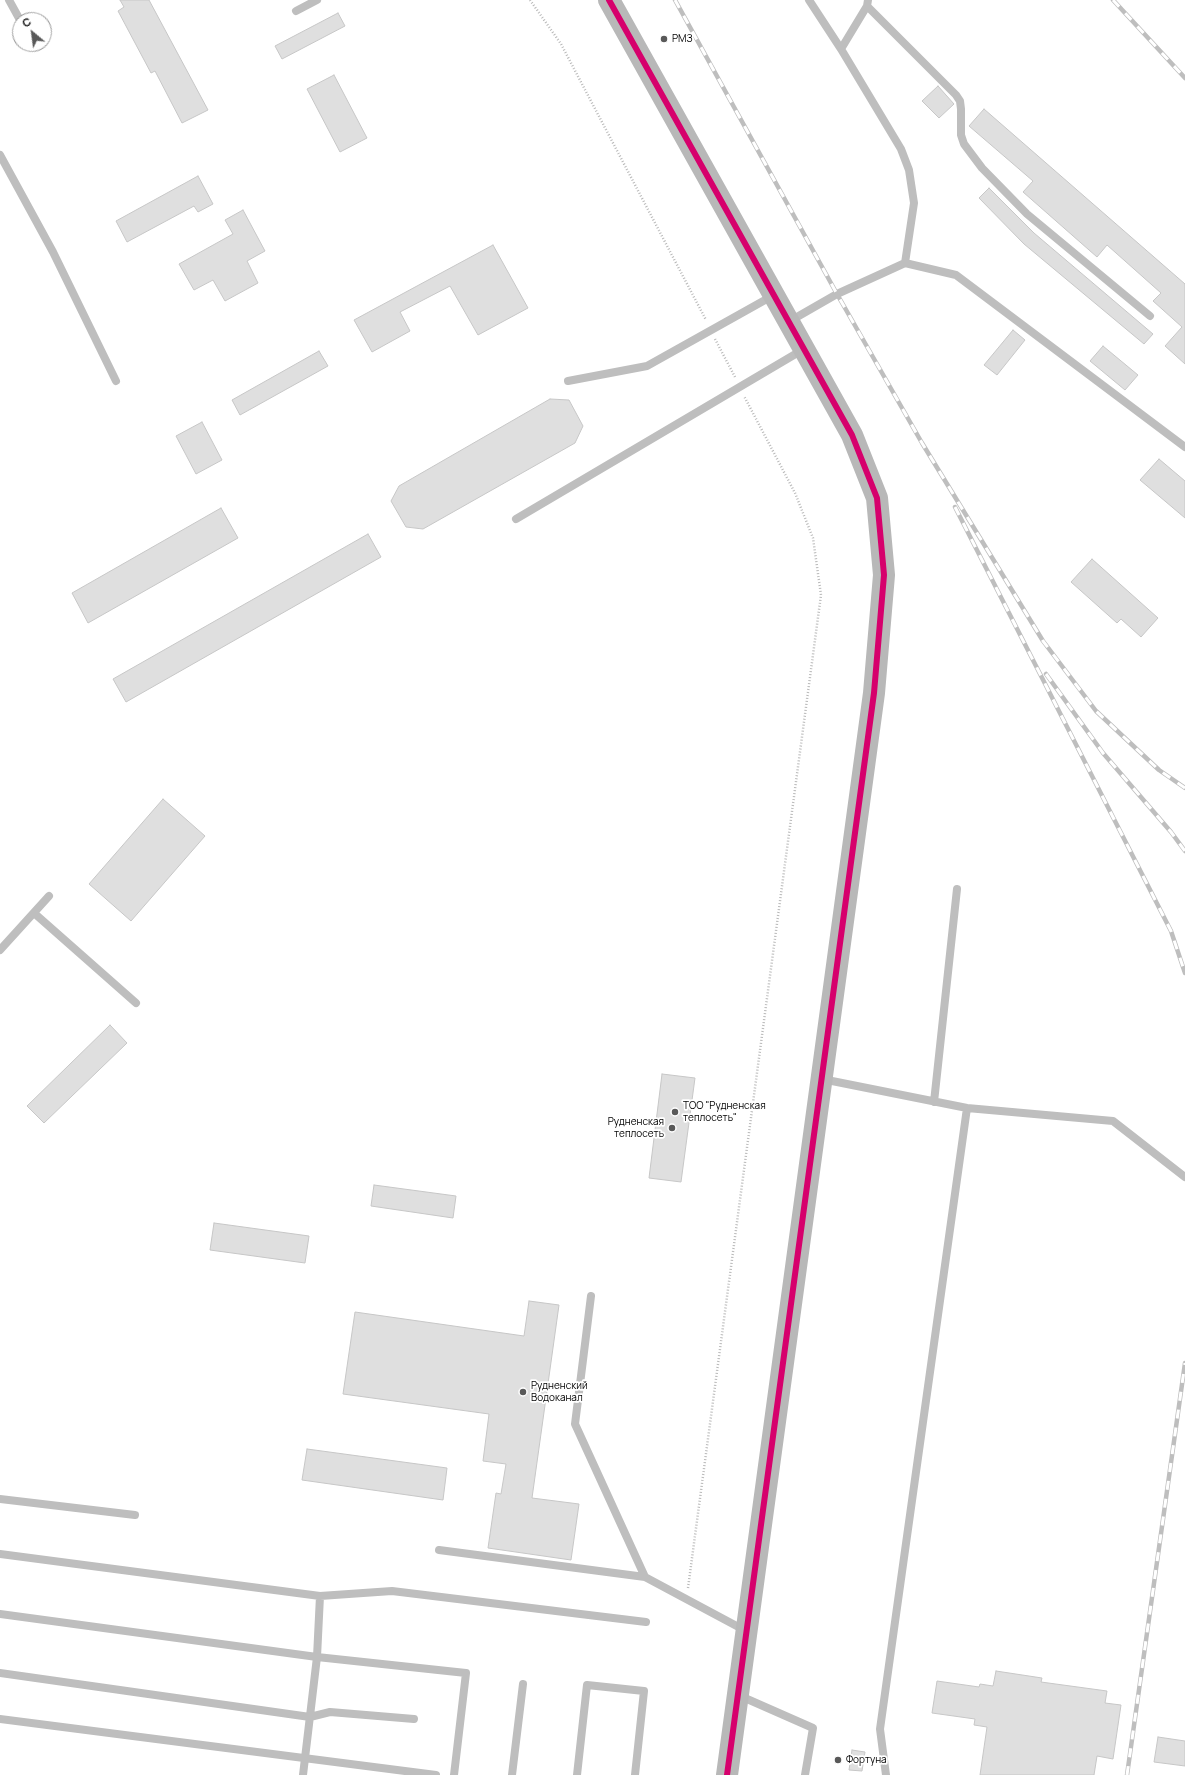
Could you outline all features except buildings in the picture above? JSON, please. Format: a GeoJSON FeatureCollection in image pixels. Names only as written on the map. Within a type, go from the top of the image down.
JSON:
{"type":"FeatureCollection","features":[{"type":"Feature","properties":{"kind":"street"},"geometry":{"type":"LineString","coordinates":[[609,0],[852,435],[876,498],[884,574],[874,693],[727,1775]]}},
{"type":"Feature","properties":{"kind":"lane"},"geometry":{"type":"LineString","coordinates":[[9,0],[16,12]]}},
{"type":"Feature","properties":{"kind":"lane"},"geometry":{"type":"LineString","coordinates":[[296,11],[317,0]]}},
{"type":"Feature","properties":{"kind":"lane"},"geometry":{"type":"LineString","coordinates":[[809,0],[841,49],[902,149],[909,170],[914,203],[906,263]]}},
{"type":"Feature","properties":{"kind":"lane"},"geometry":{"type":"LineString","coordinates":[[841,49],[867,3],[956,95],[960,101],[961,135],[964,144],[982,168],[1027,214],[1150,316]]}},
{"type":"Feature","properties":{"kind":"lane"},"geometry":{"type":"LineString","coordinates":[[0,155],[53,252],[116,381]]}},
{"type":"Feature","properties":{"kind":"lane"},"geometry":{"type":"LineString","coordinates":[[789,322],[837,294],[906,263],[956,276],[1185,447]]}},
{"type":"Feature","properties":{"kind":"lane"},"geometry":{"type":"LineString","coordinates":[[568,381],[647,366],[775,295]]}},
{"type":"Feature","properties":{"kind":"lane"},"geometry":{"type":"LineString","coordinates":[[516,519],[804,348]]}},
{"type":"Feature","properties":{"kind":"lane"},"geometry":{"type":"LineString","coordinates":[[934,1102],[957,889]]}},
{"type":"Feature","properties":{"kind":"lane"},"geometry":{"type":"LineString","coordinates":[[0,950],[49,896]]}},
{"type":"Feature","properties":{"kind":"lane"},"geometry":{"type":"LineString","coordinates":[[34,913],[136,1003]]}},
{"type":"Feature","properties":{"kind":"lane"},"geometry":{"type":"LineString","coordinates":[[822,1079],[966,1108],[1113,1121],[1185,1177]]}},
{"type":"Feature","properties":{"kind":"lane"},"geometry":{"type":"LineString","coordinates":[[886,1775],[880,1729],[966,1108]]}},
{"type":"Feature","properties":{"kind":"lane"},"geometry":{"type":"LineString","coordinates":[[591,1296],[575,1424],[645,1577]]}},
{"type":"Feature","properties":{"kind":"lane"},"geometry":{"type":"LineString","coordinates":[[0,1499],[135,1515]]}},
{"type":"Feature","properties":{"kind":"lane"},"geometry":{"type":"LineString","coordinates":[[439,1550],[645,1577],[746,1631]]}},
{"type":"Feature","properties":{"kind":"lane"},"geometry":{"type":"LineString","coordinates":[[0,1554],[320,1596],[392,1591],[646,1622]]}},
{"type":"Feature","properties":{"kind":"lane"},"geometry":{"type":"LineString","coordinates":[[303,1775],[316,1657],[320,1596]]}},
{"type":"Feature","properties":{"kind":"lane"},"geometry":{"type":"LineString","coordinates":[[0,1614],[316,1657],[466,1673],[454,1775]]}},
{"type":"Feature","properties":{"kind":"lane"},"geometry":{"type":"LineString","coordinates":[[0,1673],[310,1717],[330,1712],[414,1719]]}},
{"type":"Feature","properties":{"kind":"lane"},"geometry":{"type":"LineString","coordinates":[[512,1775],[523,1684]]}},
{"type":"Feature","properties":{"kind":"lane"},"geometry":{"type":"LineString","coordinates":[[577,1775],[587,1685],[644,1692],[635,1775]]}},
{"type":"Feature","properties":{"kind":"lane"},"geometry":{"type":"LineString","coordinates":[[738,1695],[813,1728],[805,1775]]}},
{"type":"Feature","properties":{"kind":"lane"},"geometry":{"type":"LineString","coordinates":[[0,1719],[436,1775]]}},
{"type":"Feature","properties":{"kind":"path"},"geometry":{"type":"LineString","coordinates":[[530,0],[561,44],[795,493],[813,538],[821,595],[686,1599]]}},
{"type":"Feature","properties":{"kind":"railway"},"geometry":{"type":"LineString","coordinates":[[675,0],[837,294],[922,443],[1043,641],[1096,711],[1159,770],[1185,788]]}},
{"type":"Feature","properties":{"kind":"railway"},"geometry":{"type":"LineString","coordinates":[[1113,0],[1185,78]]}},
{"type":"Feature","properties":{"kind":"railway"},"geometry":{"type":"LineString","coordinates":[[955,507],[1171,931],[1185,973]]}},
{"type":"Feature","properties":{"kind":"railway"},"geometry":{"type":"LineString","coordinates":[[1046,674],[1103,753],[1171,832],[1185,851]]}},
{"type":"Feature","properties":{"kind":"railway"},"geometry":{"type":"LineString","coordinates":[[1127,1775],[1185,1363]]}},
{"type":"Feature","properties":{"kind":"cycle path"},"geometry":{"type":"LineString","coordinates":[[609,0],[852,435],[877,498],[884,575],[874,693],[727,1775]]}},
{"type":"Feature","properties":{"kind":"place","name":"РМЗ"},"geometry":{"type":"Point","coordinates":[664,39]}},
{"type":"Feature","properties":{"kind":"place","name":"ТОО \"Рудненская теплосеть\""},"geometry":{"type":"Point","coordinates":[675,1112]}},
{"type":"Feature","properties":{"kind":"place","name":"Рудненская теплосеть"},"geometry":{"type":"Point","coordinates":[672,1128]}},
{"type":"Feature","properties":{"kind":"place","name":"Рудненский Водоканал"},"geometry":{"type":"Point","coordinates":[523,1392]}},
{"type":"Feature","properties":{"kind":"place","name":"Фортуна"},"geometry":{"type":"Point","coordinates":[838,1760]}}]}
